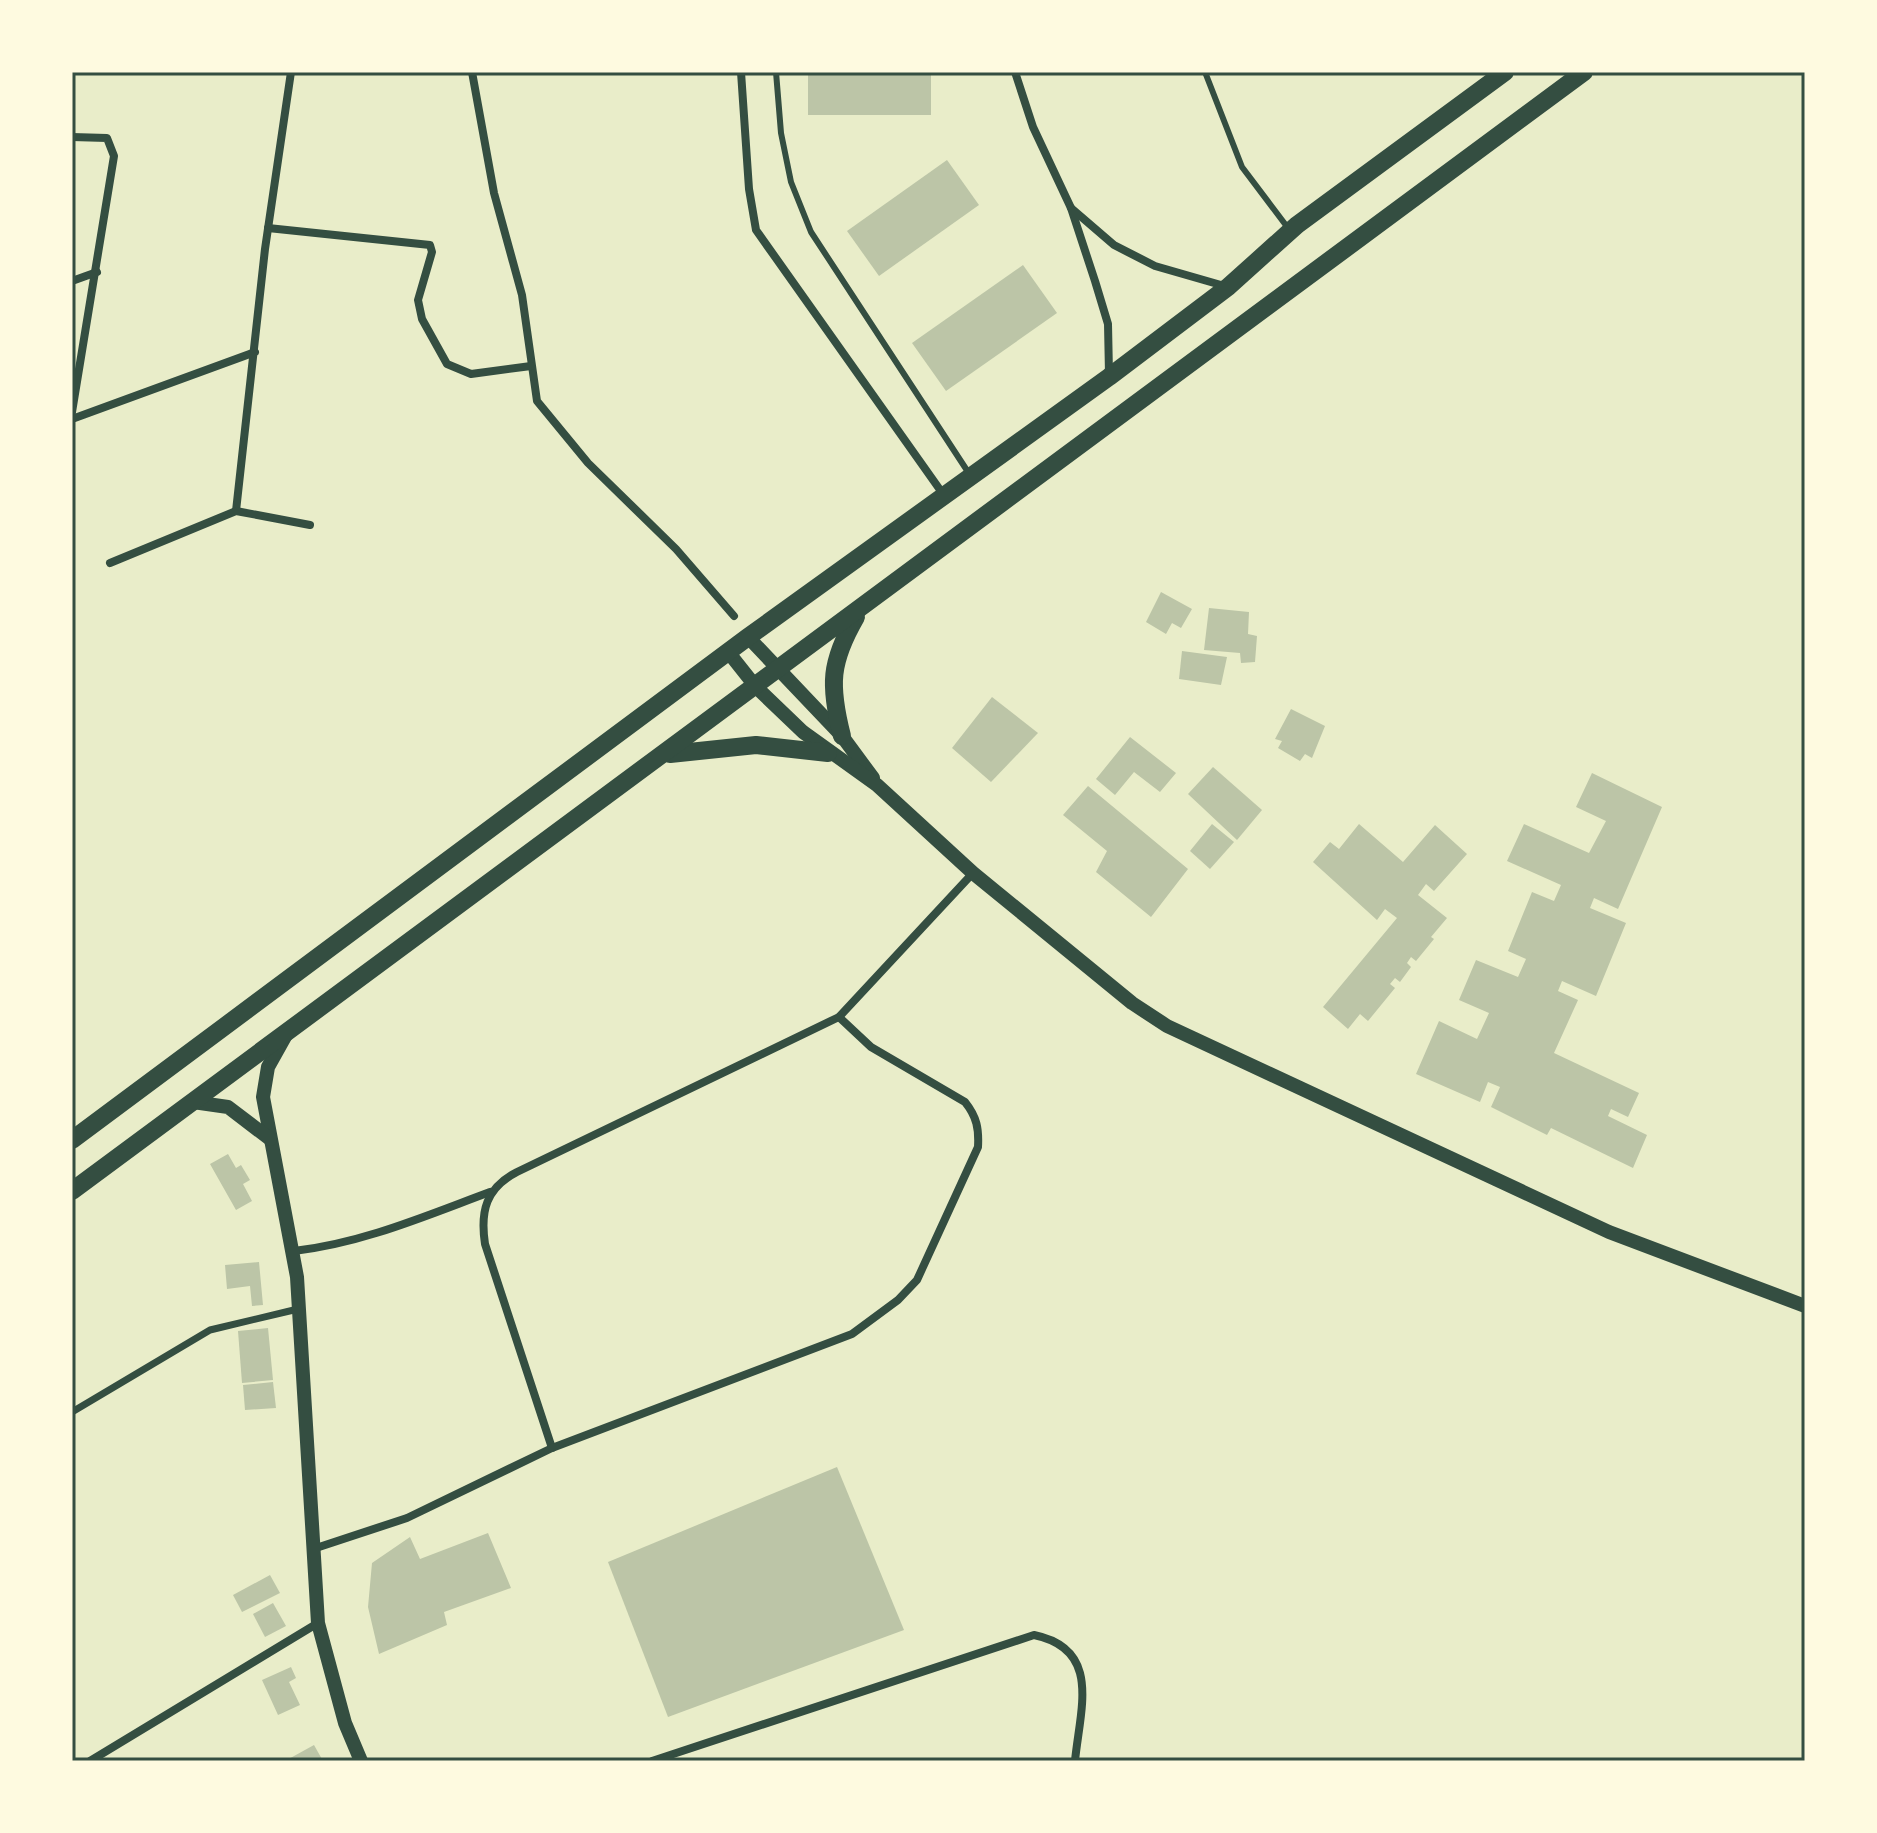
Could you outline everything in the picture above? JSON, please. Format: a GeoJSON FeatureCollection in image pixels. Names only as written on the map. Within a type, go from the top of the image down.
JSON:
{"type":"FeatureCollection","features":[{"type":"Feature","properties":{"kind":"main road"},"geometry":{"type":"LineString","coordinates":[[72,1140],[748,637],[1109,377],[1228,287],[1290,231],[1505,72]]}},
{"type":"Feature","properties":{"kind":"main road"},"geometry":{"type":"LineString","coordinates":[[72,1191],[664,756],[1584,72]]}},
{"type":"Feature","properties":{"kind":"main road"},"geometry":{"type":"LineString","coordinates":[[842,736],[833,701],[833,671],[840,645],[860,610]]}},
{"type":"Feature","properties":{"kind":"main road"},"geometry":{"type":"LineString","coordinates":[[664,756],[756,745],[828,753]]}},
{"type":"Feature","properties":{"kind":"street"},"geometry":{"type":"LineString","coordinates":[[236,511],[268,228],[291,72]]}},
{"type":"Feature","properties":{"kind":"street"},"geometry":{"type":"LineString","coordinates":[[472,72],[494,193],[522,295],[537,401],[588,463],[676,549],[734,616]]}},
{"type":"Feature","properties":{"kind":"street"},"geometry":{"type":"LineString","coordinates":[[741,72],[749,189],[756,230],[943,494]]}},
{"type":"Feature","properties":{"kind":"street"},"geometry":{"type":"LineString","coordinates":[[1015,72],[1033,127],[1071,208],[1108,324],[1109,377]]}},
{"type":"Feature","properties":{"kind":"street"},"geometry":{"type":"LineString","coordinates":[[72,137],[107,138],[114,156],[72,412]]}},
{"type":"Feature","properties":{"kind":"street"},"geometry":{"type":"LineString","coordinates":[[1071,208],[1114,245],[1155,266],[1228,287]]}},
{"type":"Feature","properties":{"kind":"street"},"geometry":{"type":"LineString","coordinates":[[268,228],[430,245],[432,252],[418,300],[422,319],[447,364],[471,374],[531,366]]}},
{"type":"Feature","properties":{"kind":"street"},"geometry":{"type":"LineString","coordinates":[[72,281],[97,272]]}},
{"type":"Feature","properties":{"kind":"street"},"geometry":{"type":"LineString","coordinates":[[72,419],[255,352]]}},
{"type":"Feature","properties":{"kind":"street"},"geometry":{"type":"LineString","coordinates":[[110,563],[236,511],[310,525]]}},
{"type":"Feature","properties":{"kind":"street"},"geometry":{"type":"LineString","coordinates":[[748,637],[842,736],[877,785]]}},
{"type":"Feature","properties":{"kind":"street"},"geometry":{"type":"LineString","coordinates":[[729,653],[756,687],[828,753],[877,785],[973,873],[1132,1003],[1204,1046],[1609,1232],[1805,1306]]}},
{"type":"Feature","properties":{"kind":"street"},"geometry":{"type":"LineString","coordinates":[[294,1251],[337,1246],[369,1237],[490,1192],[517,1172],[839,1017],[973,873]]}},
{"type":"Feature","properties":{"kind":"street"},"geometry":{"type":"LineString","coordinates":[[313,1549],[407,1518],[552,1448],[852,1334],[898,1300],[917,1280],[978,1147],[979,1130],[974,1114],[965,1102],[871,1047],[839,1017]]}},
{"type":"Feature","properties":{"kind":"street"},"geometry":{"type":"LineString","coordinates":[[287,1032],[264,1082],[263,1097],[294,1251],[301,1308],[318,1623],[345,1723],[361,1761]]}},
{"type":"Feature","properties":{"kind":"street"},"geometry":{"type":"LineString","coordinates":[[193,1102],[228,1107],[270,1139]]}},
{"type":"Feature","properties":{"kind":"street"},"geometry":{"type":"LineString","coordinates":[[490,1192],[483,1212],[485,1244],[552,1448]]}},
{"type":"Feature","properties":{"kind":"street"},"geometry":{"type":"LineString","coordinates":[[72,1412],[210,1330],[301,1308]]}},
{"type":"Feature","properties":{"kind":"street"},"geometry":{"type":"LineString","coordinates":[[90,1761],[318,1623]]}},
{"type":"Feature","properties":{"kind":"street"},"geometry":{"type":"LineString","coordinates":[[652,1761],[1034,1635],[1067,1648],[1081,1669],[1075,1761]]}},
{"type":"Feature","properties":{"kind":"lane"},"geometry":{"type":"LineString","coordinates":[[776,72],[781,133],[791,182],[811,232],[970,475]]}},
{"type":"Feature","properties":{"kind":"lane"},"geometry":{"type":"LineString","coordinates":[[1205,72],[1242,167],[1290,231]]}},
{"type":"Feature","properties":{"kind":"building"},"geometry":{"type":"Polygon","coordinates":[[[808,72],[931,72],[931,115],[808,115],[808,72]]]}},
{"type":"Feature","properties":{"kind":"building"},"geometry":{"type":"Polygon","coordinates":[[[947,160],[979,205],[879,276],[847,231],[947,160]]]}},
{"type":"Feature","properties":{"kind":"building"},"geometry":{"type":"Polygon","coordinates":[[[1023,265],[1057,313],[946,391],[912,343],[1023,265]]]}},
{"type":"Feature","properties":{"kind":"building"},"geometry":{"type":"Polygon","coordinates":[[[1161,592],[1192,609],[1181,628],[1172,623],[1166,634],[1146,622],[1161,592]]]}},
{"type":"Feature","properties":{"kind":"building"},"geometry":{"type":"Polygon","coordinates":[[[1209,608],[1249,612],[1248,634],[1257,636],[1255,662],[1241,663],[1240,653],[1204,650],[1209,608]]]}},
{"type":"Feature","properties":{"kind":"building"},"geometry":{"type":"Polygon","coordinates":[[[1182,651],[1227,657],[1221,685],[1179,679],[1182,651]]]}},
{"type":"Feature","properties":{"kind":"building"},"geometry":{"type":"Polygon","coordinates":[[[992,697],[1038,733],[991,782],[952,748],[992,697]]]}},
{"type":"Feature","properties":{"kind":"building"},"geometry":{"type":"Polygon","coordinates":[[[1291,709],[1325,726],[1312,758],[1305,754],[1300,761],[1278,748],[1282,741],[1275,739],[1291,709]]]}},
{"type":"Feature","properties":{"kind":"building"},"geometry":{"type":"Polygon","coordinates":[[[1130,737],[1176,773],[1160,792],[1134,772],[1115,795],[1096,779],[1130,737]]]}},
{"type":"Feature","properties":{"kind":"building"},"geometry":{"type":"Polygon","coordinates":[[[1213,767],[1262,810],[1237,840],[1188,794],[1213,767]]]}},
{"type":"Feature","properties":{"kind":"building"},"geometry":{"type":"Polygon","coordinates":[[[1592,773],[1662,807],[1618,909],[1594,898],[1590,908],[1626,923],[1596,996],[1562,981],[1558,991],[1578,1000],[1554,1053],[1639,1093],[1628,1117],[1611,1109],[1608,1116],[1647,1135],[1633,1168],[1551,1128],[1547,1135],[1491,1107],[1500,1087],[1488,1082],[1480,1102],[1416,1074],[1439,1021],[1477,1039],[1489,1013],[1459,1000],[1476,960],[1518,977],[1526,959],[1508,951],[1532,892],[1554,901],[1561,885],[1507,861],[1524,824],[1589,853],[1606,821],[1576,807],[1592,773]]]}},
{"type":"Feature","properties":{"kind":"building"},"geometry":{"type":"Polygon","coordinates":[[[1088,786],[1188,869],[1151,917],[1096,872],[1107,851],[1063,815],[1088,786]]]}},
{"type":"Feature","properties":{"kind":"building"},"geometry":{"type":"Polygon","coordinates":[[[1212,824],[1234,842],[1210,869],[1190,851],[1212,824]]]}},
{"type":"Feature","properties":{"kind":"building"},"geometry":{"type":"Polygon","coordinates":[[[1359,824],[1403,862],[1435,825],[1467,854],[1434,891],[1426,884],[1418,895],[1447,918],[1431,937],[1434,939],[1416,961],[1411,957],[1407,963],[1411,967],[1400,982],[1395,978],[1390,984],[1395,988],[1368,1021],[1360,1014],[1348,1029],[1323,1007],[1397,918],[1385,909],[1377,920],[1313,862],[1330,842],[1339,849],[1359,824]]]}},
{"type":"Feature","properties":{"kind":"building"},"geometry":{"type":"Polygon","coordinates":[[[228,1154],[236,1168],[241,1165],[250,1180],[243,1184],[252,1201],[236,1210],[210,1164],[228,1154]]]}},
{"type":"Feature","properties":{"kind":"building"},"geometry":{"type":"Polygon","coordinates":[[[259,1262],[263,1305],[252,1306],[250,1286],[227,1289],[225,1265],[259,1262]]]}},
{"type":"Feature","properties":{"kind":"building"},"geometry":{"type":"Polygon","coordinates":[[[268,1328],[273,1380],[242,1383],[238,1331],[268,1328]]]}},
{"type":"Feature","properties":{"kind":"building"},"geometry":{"type":"Polygon","coordinates":[[[273,1382],[276,1408],[245,1410],[243,1385],[273,1382]]]}},
{"type":"Feature","properties":{"kind":"building"},"geometry":{"type":"Polygon","coordinates":[[[837,1467],[904,1630],[668,1717],[608,1562],[837,1467]]]}},
{"type":"Feature","properties":{"kind":"building"},"geometry":{"type":"Polygon","coordinates":[[[488,1533],[511,1588],[444,1612],[447,1625],[379,1654],[368,1607],[372,1563],[410,1537],[420,1559],[488,1533]]]}},
{"type":"Feature","properties":{"kind":"building"},"geometry":{"type":"Polygon","coordinates":[[[270,1575],[280,1593],[242,1612],[233,1595],[270,1575]]]}},
{"type":"Feature","properties":{"kind":"building"},"geometry":{"type":"Polygon","coordinates":[[[273,1603],[286,1626],[265,1637],[253,1614],[273,1603]]]}},
{"type":"Feature","properties":{"kind":"building"},"geometry":{"type":"Polygon","coordinates":[[[291,1667],[296,1678],[289,1682],[300,1705],[278,1715],[262,1680],[291,1667]]]}},
{"type":"Feature","properties":{"kind":"building"},"geometry":{"type":"Polygon","coordinates":[[[314,1745],[323,1761],[285,1761],[314,1745]]]}}]}
